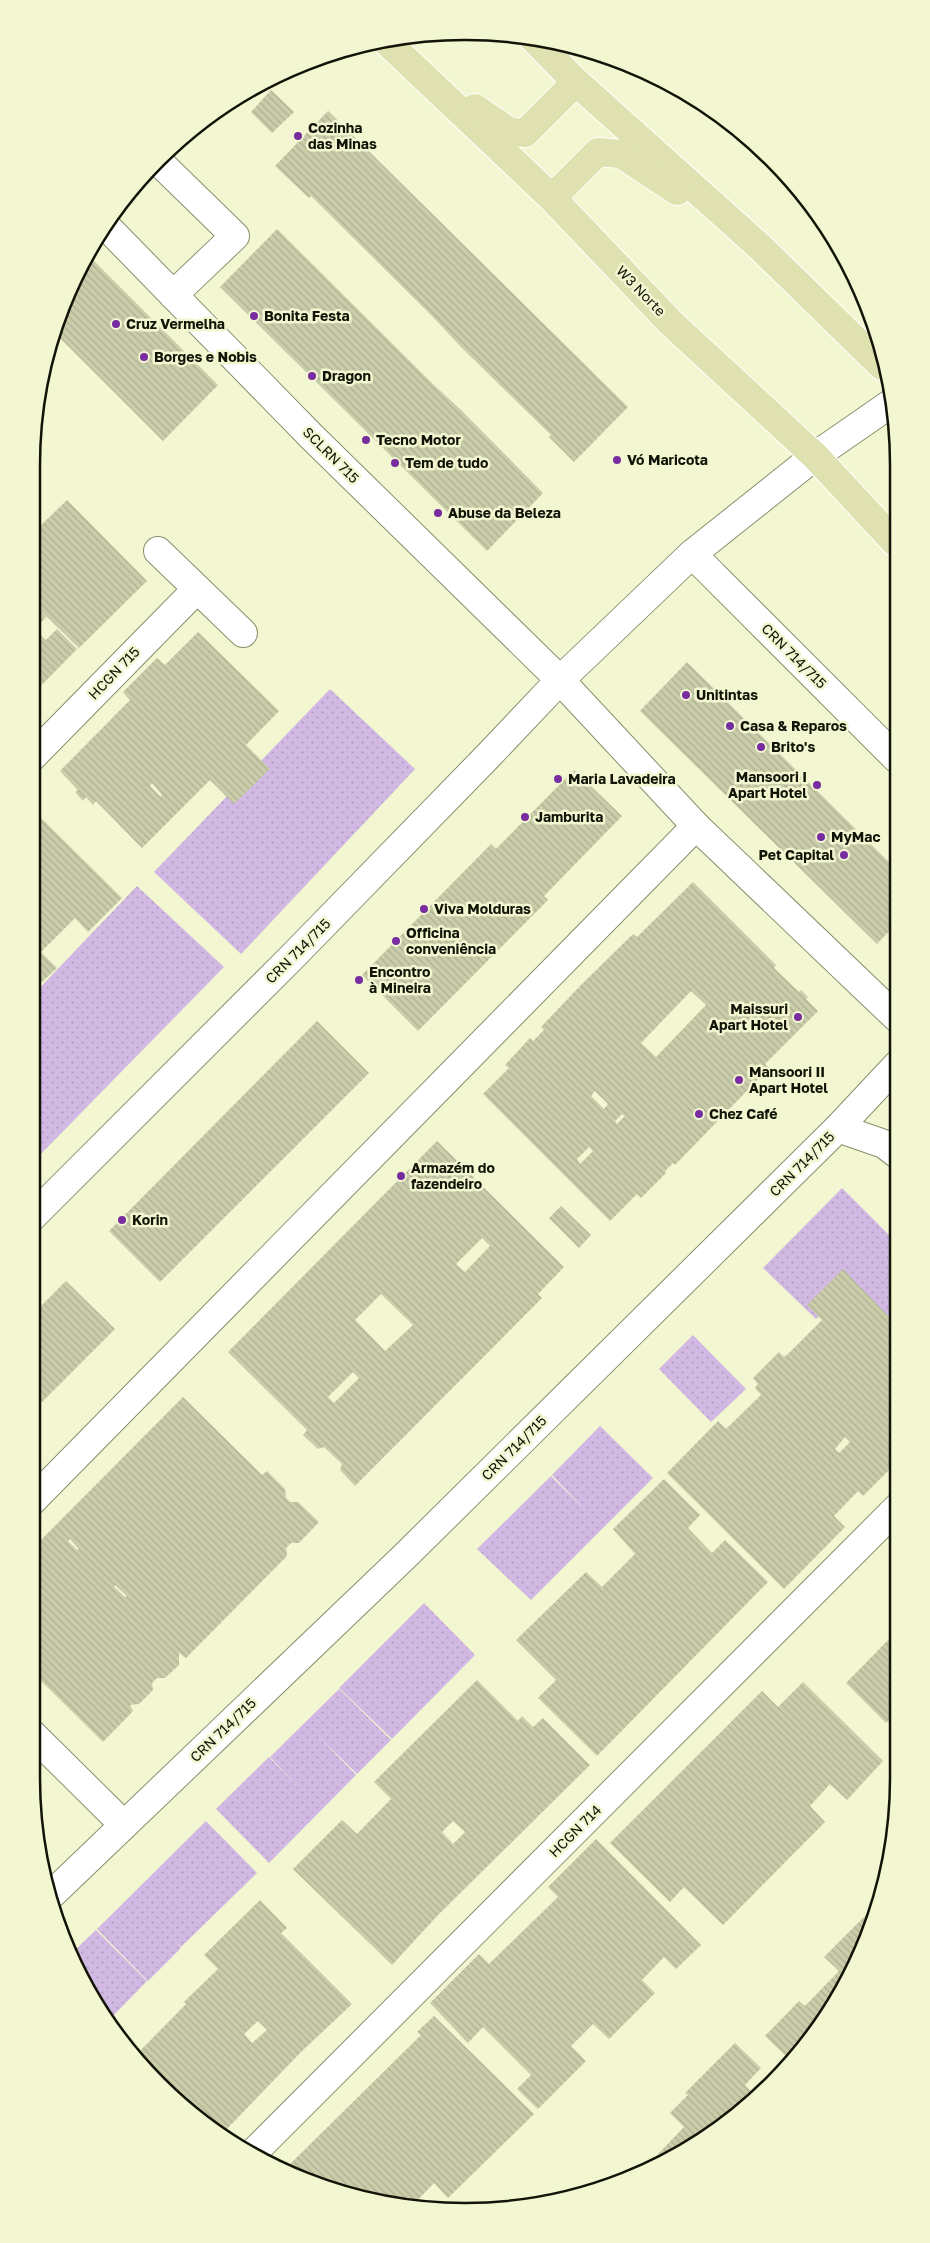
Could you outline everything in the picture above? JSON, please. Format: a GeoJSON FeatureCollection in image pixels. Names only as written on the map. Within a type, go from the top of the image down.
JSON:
{"type":"FeatureCollection","features":[{"type":"Feature","properties":{"kind":"main road","name":"W3 Norte"},"geometry":{"type":"LineString","coordinates":[[392,47],[552,198],[671,323],[815,456],[890,537]]}},
{"type":"Feature","properties":{"kind":"main road"},"geometry":{"type":"LineString","coordinates":[[541,47],[576,82],[759,246],[877,362]]}},
{"type":"Feature","properties":{"kind":"main road"},"geometry":{"type":"LineString","coordinates":[[405,60],[510,132],[525,133],[576,82]]}},
{"type":"Feature","properties":{"kind":"main road"},"geometry":{"type":"LineString","coordinates":[[552,198],[598,152],[622,154],[759,246]]}},
{"type":"Feature","properties":{"kind":"street"},"geometry":{"type":"LineString","coordinates":[[163,166],[234,236],[173,295]]}},
{"type":"Feature","properties":{"kind":"street","name":"SCLRN 715"},"geometry":{"type":"LineString","coordinates":[[111,231],[311,436],[560,680]]}},
{"type":"Feature","properties":{"kind":"street","name":"CRN 714/715"},"geometry":{"type":"LineString","coordinates":[[40,1209],[294,955],[560,680],[692,554],[815,456],[886,407]]}},
{"type":"Feature","properties":{"kind":"street"},"geometry":{"type":"LineString","coordinates":[[158,551],[243,633]]}},
{"type":"Feature","properties":{"kind":"street","name":"CRN 714/715"},"geometry":{"type":"LineString","coordinates":[[692,554],[890,752]]}},
{"type":"Feature","properties":{"kind":"street","name":"HCGN 715"},"geometry":{"type":"LineString","coordinates":[[40,749],[197,588]]}},
{"type":"Feature","properties":{"kind":"street"},"geometry":{"type":"LineString","coordinates":[[560,680],[696,826],[890,1011]]}},
{"type":"Feature","properties":{"kind":"street"},"geometry":{"type":"LineString","coordinates":[[40,1493],[696,826]]}},
{"type":"Feature","properties":{"kind":"street","name":"CRN 714/715"},"geometry":{"type":"LineString","coordinates":[[55,1890],[404,1557],[838,1128],[890,1072]]}},
{"type":"Feature","properties":{"kind":"street"},"geometry":{"type":"LineString","coordinates":[[838,1128],[884,1144],[890,1149]]}},
{"type":"Feature","properties":{"kind":"street","name":"HCGN 714"},"geometry":{"type":"LineString","coordinates":[[257,2149],[890,1514]]}},
{"type":"Feature","properties":{"kind":"street"},"geometry":{"type":"LineString","coordinates":[[40,1742],[124,1825]]}},
{"type":"Feature","properties":{"kind":"shaded area"},"geometry":{"type":"Polygon","coordinates":[[[330,689],[415,769],[241,954],[154,872],[330,689]]]}},
{"type":"Feature","properties":{"kind":"shaded area"},"geometry":{"type":"Polygon","coordinates":[[[137,886],[224,967],[40,1155],[40,988],[137,886]]]}},
{"type":"Feature","properties":{"kind":"shaded area"},"geometry":{"type":"Polygon","coordinates":[[[842,1188],[890,1236],[890,1327],[849,1287],[816,1319],[763,1268],[842,1188]]]}},
{"type":"Feature","properties":{"kind":"shaded area"},"geometry":{"type":"Polygon","coordinates":[[[693,1335],[746,1389],[711,1422],[659,1369],[693,1335]]]}},
{"type":"Feature","properties":{"kind":"shaded area"},"geometry":{"type":"Polygon","coordinates":[[[600,1426],[653,1478],[531,1600],[477,1549],[551,1476],[588,1513],[552,1475],[600,1426]]]}},
{"type":"Feature","properties":{"kind":"shaded area"},"geometry":{"type":"Polygon","coordinates":[[[424,1603],[475,1655],[392,1739],[339,1688],[424,1603]]]}},
{"type":"Feature","properties":{"kind":"shaded area"},"geometry":{"type":"Polygon","coordinates":[[[339,1689],[391,1740],[357,1774],[316,1734],[356,1775],[269,1863],[216,1809],[269,1757],[306,1796],[270,1757],[339,1689]]]}},
{"type":"Feature","properties":{"kind":"shaded area"},"geometry":{"type":"Polygon","coordinates":[[[206,1821],[257,1873],[181,1947],[177,1944],[181,1948],[148,1981],[97,1929],[206,1821]]]}},
{"type":"Feature","properties":{"kind":"shaded area"},"geometry":{"type":"Polygon","coordinates":[[[96,1930],[147,1981],[113,2016],[97,1990],[76,1949],[96,1930]]]}},
{"type":"Feature","properties":{"kind":"building"},"geometry":{"type":"Polygon","coordinates":[[[271,90],[294,112],[272,133],[251,112],[271,90]]]}},
{"type":"Feature","properties":{"kind":"building"},"geometry":{"type":"Polygon","coordinates":[[[328,111],[628,407],[574,462],[549,437],[551,435],[311,196],[309,198],[275,166],[328,111]]]}},
{"type":"Feature","properties":{"kind":"building"},"geometry":{"type":"Polygon","coordinates":[[[277,229],[543,493],[487,551],[220,287],[277,229]]]}},
{"type":"Feature","properties":{"kind":"building"},"geometry":{"type":"Polygon","coordinates":[[[93,260],[218,385],[163,441],[60,338],[72,302],[93,260]]]}},
{"type":"Feature","properties":{"kind":"building"},"geometry":{"type":"Polygon","coordinates":[[[67,500],[147,581],[79,648],[40,610],[40,526],[67,500]]]}},
{"type":"Feature","properties":{"kind":"building"},"geometry":{"type":"Polygon","coordinates":[[[40,610],[46,617],[40,624],[40,610]]]}},
{"type":"Feature","properties":{"kind":"building"},"geometry":{"type":"Polygon","coordinates":[[[57,629],[77,649],[40,687],[40,634],[46,640],[57,629]]]}},
{"type":"Feature","properties":{"kind":"building"},"geometry":{"type":"Polygon","coordinates":[[[198,632],[279,711],[246,745],[270,769],[234,804],[210,780],[142,848],[96,801],[93,805],[86,797],[83,801],[75,792],[78,790],[60,771],[130,700],[123,692],[157,658],[165,665],[198,632]],[[152,783],[150,786],[161,797],[162,795],[152,783]]]}},
{"type":"Feature","properties":{"kind":"building"},"geometry":{"type":"Polygon","coordinates":[[[687,662],[890,863],[890,930],[877,944],[640,711],[687,662]]]}},
{"type":"Feature","properties":{"kind":"building"},"geometry":{"type":"Polygon","coordinates":[[[574,770],[622,816],[544,896],[548,900],[418,1031],[362,975],[491,844],[496,849],[574,770]]]}},
{"type":"Feature","properties":{"kind":"building"},"geometry":{"type":"Polygon","coordinates":[[[40,817],[122,898],[88,932],[75,918],[41,952],[57,968],[40,984],[40,817]]]}},
{"type":"Feature","properties":{"kind":"building"},"geometry":{"type":"Polygon","coordinates":[[[693,882],[776,965],[774,968],[799,992],[801,990],[808,997],[806,999],[818,1011],[765,1064],[769,1068],[675,1165],[673,1163],[665,1171],[666,1173],[641,1198],[637,1194],[610,1221],[483,1094],[509,1068],[505,1065],[530,1038],[533,1041],[544,1030],[541,1027],[581,985],[633,934],[637,937],[693,882]],[[691,991],[641,1043],[656,1057],[706,1005],[691,991]],[[595,1091],[591,1096],[604,1109],[608,1104],[595,1091]],[[622,1114],[615,1121],[617,1124],[625,1116],[622,1114]],[[589,1147],[577,1159],[580,1164],[593,1151],[589,1147]]]}},
{"type":"Feature","properties":{"kind":"building"},"geometry":{"type":"Polygon","coordinates":[[[317,1021],[369,1073],[160,1282],[109,1231],[317,1021]]]}},
{"type":"Feature","properties":{"kind":"building"},"geometry":{"type":"Polygon","coordinates":[[[437,1141],[564,1267],[538,1294],[542,1298],[355,1486],[340,1470],[342,1464],[324,1447],[318,1449],[303,1435],[307,1430],[228,1352],[437,1141]],[[482,1238],[456,1264],[465,1272],[490,1246],[482,1238]],[[381,1294],[355,1320],[385,1351],[413,1325],[381,1294]],[[353,1372],[328,1397],[334,1403],[359,1378],[353,1372]]]}},
{"type":"Feature","properties":{"kind":"building"},"geometry":{"type":"Polygon","coordinates":[[[561,1206],[591,1235],[579,1248],[549,1218],[561,1206]]]}},
{"type":"Feature","properties":{"kind":"building"},"geometry":{"type":"Polygon","coordinates":[[[843,1269],[890,1318],[890,1469],[863,1496],[858,1491],[834,1516],[845,1527],[784,1589],[667,1473],[718,1421],[726,1429],[761,1395],[755,1388],[758,1384],[753,1378],[779,1352],[784,1357],[788,1354],[822,1320],[807,1305],[843,1269]],[[845,1437],[835,1449],[839,1453],[850,1442],[845,1437]]]}},
{"type":"Feature","properties":{"kind":"building"},"geometry":{"type":"Polygon","coordinates":[[[66,1281],[115,1329],[40,1404],[40,1307],[66,1281]]]}},
{"type":"Feature","properties":{"kind":"building"},"geometry":{"type":"Polygon","coordinates":[[[183,1397],[262,1475],[267,1471],[285,1489],[286,1498],[290,1502],[298,1502],[319,1522],[299,1543],[291,1543],[286,1548],[287,1556],[186,1658],[179,1653],[179,1665],[165,1678],[157,1678],[152,1683],[153,1690],[139,1704],[130,1705],[133,1711],[103,1742],[40,1680],[40,1541],[183,1397]],[[70,1539],[68,1541],[77,1550],[79,1549],[70,1539]],[[115,1585],[114,1587],[125,1597],[127,1596],[115,1585]]]}},
{"type":"Feature","properties":{"kind":"building"},"geometry":{"type":"Polygon","coordinates":[[[664,1479],[700,1515],[688,1528],[712,1553],[725,1540],[768,1582],[597,1756],[538,1698],[556,1680],[516,1640],[586,1572],[602,1587],[635,1554],[613,1529],[664,1479]]]}},
{"type":"Feature","properties":{"kind":"building"},"geometry":{"type":"Polygon","coordinates":[[[890,1638],[890,1719],[886,1723],[846,1683],[890,1638]]]}},
{"type":"Feature","properties":{"kind":"building"},"geometry":{"type":"Polygon","coordinates":[[[477,1680],[518,1721],[522,1716],[533,1727],[543,1718],[590,1765],[438,1915],[392,1965],[293,1869],[342,1820],[357,1834],[391,1799],[374,1782],[477,1680]],[[453,1821],[442,1832],[453,1844],[465,1832],[453,1821]]]}},
{"type":"Feature","properties":{"kind":"building"},"geometry":{"type":"Polygon","coordinates":[[[803,1682],[883,1761],[847,1800],[830,1784],[810,1806],[825,1822],[723,1925],[684,1887],[670,1902],[610,1843],[762,1691],[778,1707],[803,1682]]]}},
{"type":"Feature","properties":{"kind":"building"},"geometry":{"type":"Polygon","coordinates":[[[596,1839],[701,1945],[676,1969],[664,1957],[642,1980],[655,1993],[609,2039],[593,2024],[571,2046],[586,2061],[538,2109],[517,2089],[531,2075],[483,2027],[468,2043],[430,2003],[479,1954],[489,1964],[558,1897],[548,1887],[596,1839]]]}},
{"type":"Feature","properties":{"kind":"building"},"geometry":{"type":"Polygon","coordinates":[[[260,1900],[287,1928],[281,1933],[352,2004],[301,2052],[227,2129],[185,2098],[164,2079],[140,2051],[186,2004],[184,2002],[218,1969],[204,1955],[260,1900]],[[258,2021],[244,2034],[252,2043],[267,2030],[258,2021]]]}},
{"type":"Feature","properties":{"kind":"building"},"geometry":{"type":"Polygon","coordinates":[[[868,1914],[858,1941],[833,1990],[802,2037],[786,2056],[765,2036],[799,2001],[805,2006],[839,1971],[824,1957],[868,1914]]]}},
{"type":"Feature","properties":{"kind":"building"},"geometry":{"type":"Polygon","coordinates":[[[434,2016],[534,2114],[448,2198],[434,2183],[418,2200],[410,2199],[355,2189],[289,2165],[421,2035],[417,2032],[434,2016]]]}},
{"type":"Feature","properties":{"kind":"building"},"geometry":{"type":"Polygon","coordinates":[[[735,2043],[761,2068],[745,2085],[752,2092],[745,2098],[701,2131],[654,2159],[684,2127],[670,2113],[688,2095],[685,2093],[735,2043]]]}},
{"type":"Feature","properties":{"kind":"place","name":"Cozinha das Minas"},"geometry":{"type":"Point","coordinates":[298,136]}},
{"type":"Feature","properties":{"kind":"place","name":"Bonita Festa"},"geometry":{"type":"Point","coordinates":[254,316]}},
{"type":"Feature","properties":{"kind":"place","name":"Cruz Vermelha"},"geometry":{"type":"Point","coordinates":[116,324]}},
{"type":"Feature","properties":{"kind":"place","name":"Borges e Nobis"},"geometry":{"type":"Point","coordinates":[144,357]}},
{"type":"Feature","properties":{"kind":"place","name":"Dragon"},"geometry":{"type":"Point","coordinates":[312,376]}},
{"type":"Feature","properties":{"kind":"place","name":"Tecno Motor"},"geometry":{"type":"Point","coordinates":[366,440]}},
{"type":"Feature","properties":{"kind":"place","name":"Vó Maricota"},"geometry":{"type":"Point","coordinates":[617,460]}},
{"type":"Feature","properties":{"kind":"place","name":"Tem de tudo"},"geometry":{"type":"Point","coordinates":[395,463]}},
{"type":"Feature","properties":{"kind":"place","name":"Abuse da Beleza"},"geometry":{"type":"Point","coordinates":[438,513]}},
{"type":"Feature","properties":{"kind":"place","name":"Unitintas"},"geometry":{"type":"Point","coordinates":[686,695]}},
{"type":"Feature","properties":{"kind":"place","name":"Casa & Reparos"},"geometry":{"type":"Point","coordinates":[730,726]}},
{"type":"Feature","properties":{"kind":"place","name":"Brito's"},"geometry":{"type":"Point","coordinates":[761,747]}},
{"type":"Feature","properties":{"kind":"place","name":"Maria Lavadeira"},"geometry":{"type":"Point","coordinates":[558,779]}},
{"type":"Feature","properties":{"kind":"place","name":"Mansoori I Apart Hotel"},"geometry":{"type":"Point","coordinates":[817,785]}},
{"type":"Feature","properties":{"kind":"place","name":"Jamburita"},"geometry":{"type":"Point","coordinates":[525,817]}},
{"type":"Feature","properties":{"kind":"place","name":"MyMac"},"geometry":{"type":"Point","coordinates":[821,837]}},
{"type":"Feature","properties":{"kind":"place","name":"Pet Capital"},"geometry":{"type":"Point","coordinates":[844,855]}},
{"type":"Feature","properties":{"kind":"place","name":"Viva Molduras"},"geometry":{"type":"Point","coordinates":[424,909]}},
{"type":"Feature","properties":{"kind":"place","name":"Officina conveniência"},"geometry":{"type":"Point","coordinates":[396,941]}},
{"type":"Feature","properties":{"kind":"place","name":"Encontro à Mineira"},"geometry":{"type":"Point","coordinates":[359,980]}},
{"type":"Feature","properties":{"kind":"place","name":"Maissuri Apart Hotel"},"geometry":{"type":"Point","coordinates":[798,1017]}},
{"type":"Feature","properties":{"kind":"place","name":"Mansoori II Apart Hotel"},"geometry":{"type":"Point","coordinates":[739,1080]}},
{"type":"Feature","properties":{"kind":"place","name":"Chez Café"},"geometry":{"type":"Point","coordinates":[699,1114]}},
{"type":"Feature","properties":{"kind":"place","name":"Armazém do fazendeiro"},"geometry":{"type":"Point","coordinates":[401,1176]}},
{"type":"Feature","properties":{"kind":"place","name":"Korin"},"geometry":{"type":"Point","coordinates":[122,1220]}}]}
